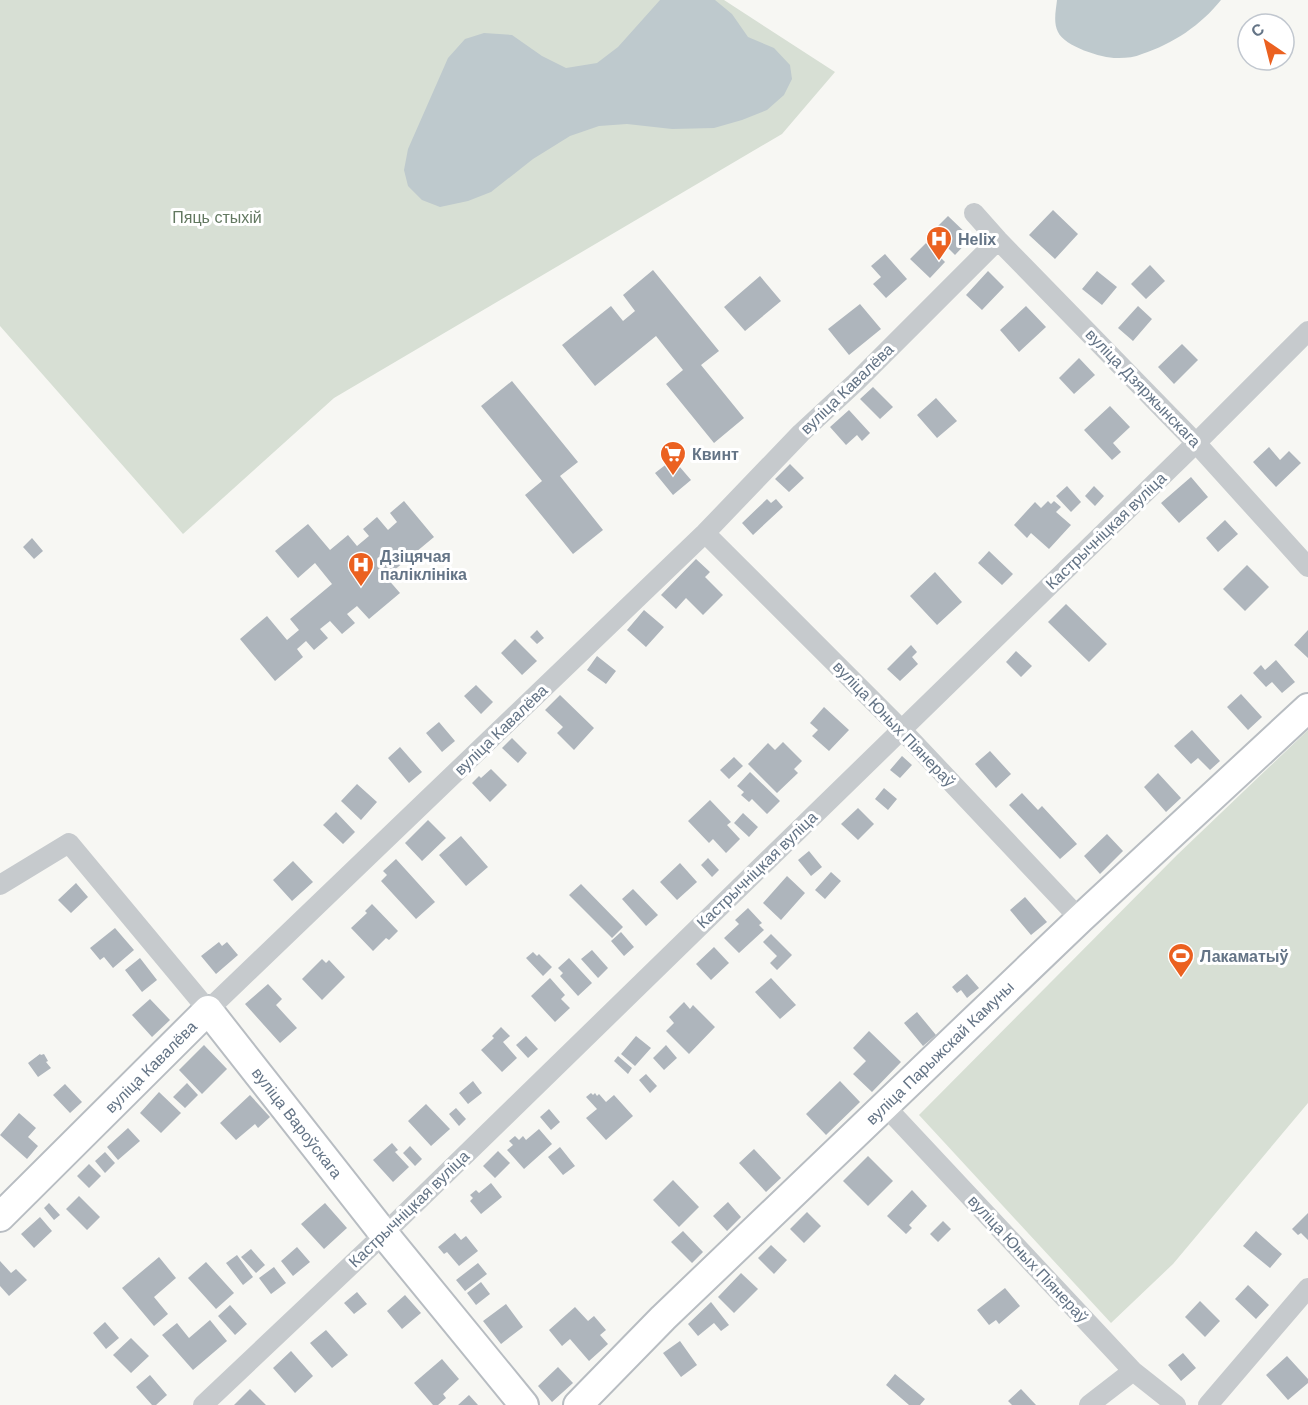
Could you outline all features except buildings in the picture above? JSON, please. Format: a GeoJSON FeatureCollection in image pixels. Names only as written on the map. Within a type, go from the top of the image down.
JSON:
{"type":"FeatureCollection","features":[{"type":"Feature","properties":{"kind":"street","name":"вуліца Дзяржынскага"},"geometry":{"type":"LineString","coordinates":[[974,213],[1196,443],[1308,567]]}},
{"type":"Feature","properties":{"kind":"street","name":"вуліца Кавалёва"},"geometry":{"type":"LineString","coordinates":[[0,1217],[208,1010],[705,533],[801,433],[856,382],[998,240]]}},
{"type":"Feature","properties":{"kind":"street","name":"Кастрычніцкая вуліца"},"geometry":{"type":"LineString","coordinates":[[203,1405],[384,1234],[1196,443],[1308,331]]}},
{"type":"Feature","properties":{"kind":"street","name":"вуліца Юных Піянераў"},"geometry":{"type":"LineString","coordinates":[[705,533],[901,729],[1080,919]]}},
{"type":"Feature","properties":{"kind":"street","name":"вуліца Парыжскай Камуны"},"geometry":{"type":"LineString","coordinates":[[578,1405],[663,1318],[1080,919],[1308,708]]}},
{"type":"Feature","properties":{"kind":"street","name":"вуліца Вароўскага"},"geometry":{"type":"LineString","coordinates":[[0,885],[69,843],[208,1010],[384,1234],[524,1405]]}},
{"type":"Feature","properties":{"kind":"street","name":"вуліца Юных Піянераў"},"geometry":{"type":"LineString","coordinates":[[885,1106],[1133,1371],[1176,1405]]}},
{"type":"Feature","properties":{"kind":"street"},"geometry":{"type":"LineString","coordinates":[[1208,1405],[1308,1288]]}},
{"type":"Feature","properties":{"kind":"street"},"geometry":{"type":"LineString","coordinates":[[1089,1405],[1133,1371]]}},
{"type":"Feature","properties":{"kind":"green space","name":"Пяць стыхій"},"geometry":{"type":"Polygon","coordinates":[[[0,0],[724,0],[835,72],[782,134],[334,398],[183,534],[0,326],[0,0]]]}},
{"type":"Feature","properties":{"kind":"green space","name":"Лакаматыў"},"geometry":{"type":"Polygon","coordinates":[[[1308,730],[1308,1103],[1173,1264],[1111,1323],[919,1115],[1177,855],[1308,730]]]}},
{"type":"Feature","properties":{"kind":"shaded area"},"geometry":{"type":"Polygon","coordinates":[[[660,0],[715,0],[732,14],[748,37],[774,48],[790,65],[792,79],[784,95],[767,110],[714,128],[672,129],[627,124],[599,126],[570,136],[533,159],[491,192],[468,201],[440,207],[422,200],[408,186],[404,170],[408,149],[448,58],[465,39],[484,33],[512,35],[542,56],[566,68],[597,63],[618,47],[660,0]]]}},
{"type":"Feature","properties":{"kind":"shaded area"},"geometry":{"type":"Polygon","coordinates":[[[1057,0],[1221,0],[1205,18],[1175,39],[1139,55],[1112,58],[1076,47],[1062,37],[1056,24],[1057,0]]]}},
{"type":"Feature","properties":{"kind":"place","name":"Helix"},"geometry":{"type":"Point","coordinates":[939,262]}},
{"type":"Feature","properties":{"kind":"place","name":"Квинт"},"geometry":{"type":"Point","coordinates":[673,477]}},
{"type":"Feature","properties":{"kind":"place","name":"Дзіцячая паліклініка"},"geometry":{"type":"Point","coordinates":[361,588]}},
{"type":"Feature","properties":{"kind":"place","name":"Лакаматыў"},"geometry":{"type":"Point","coordinates":[1181,979]}}]}
